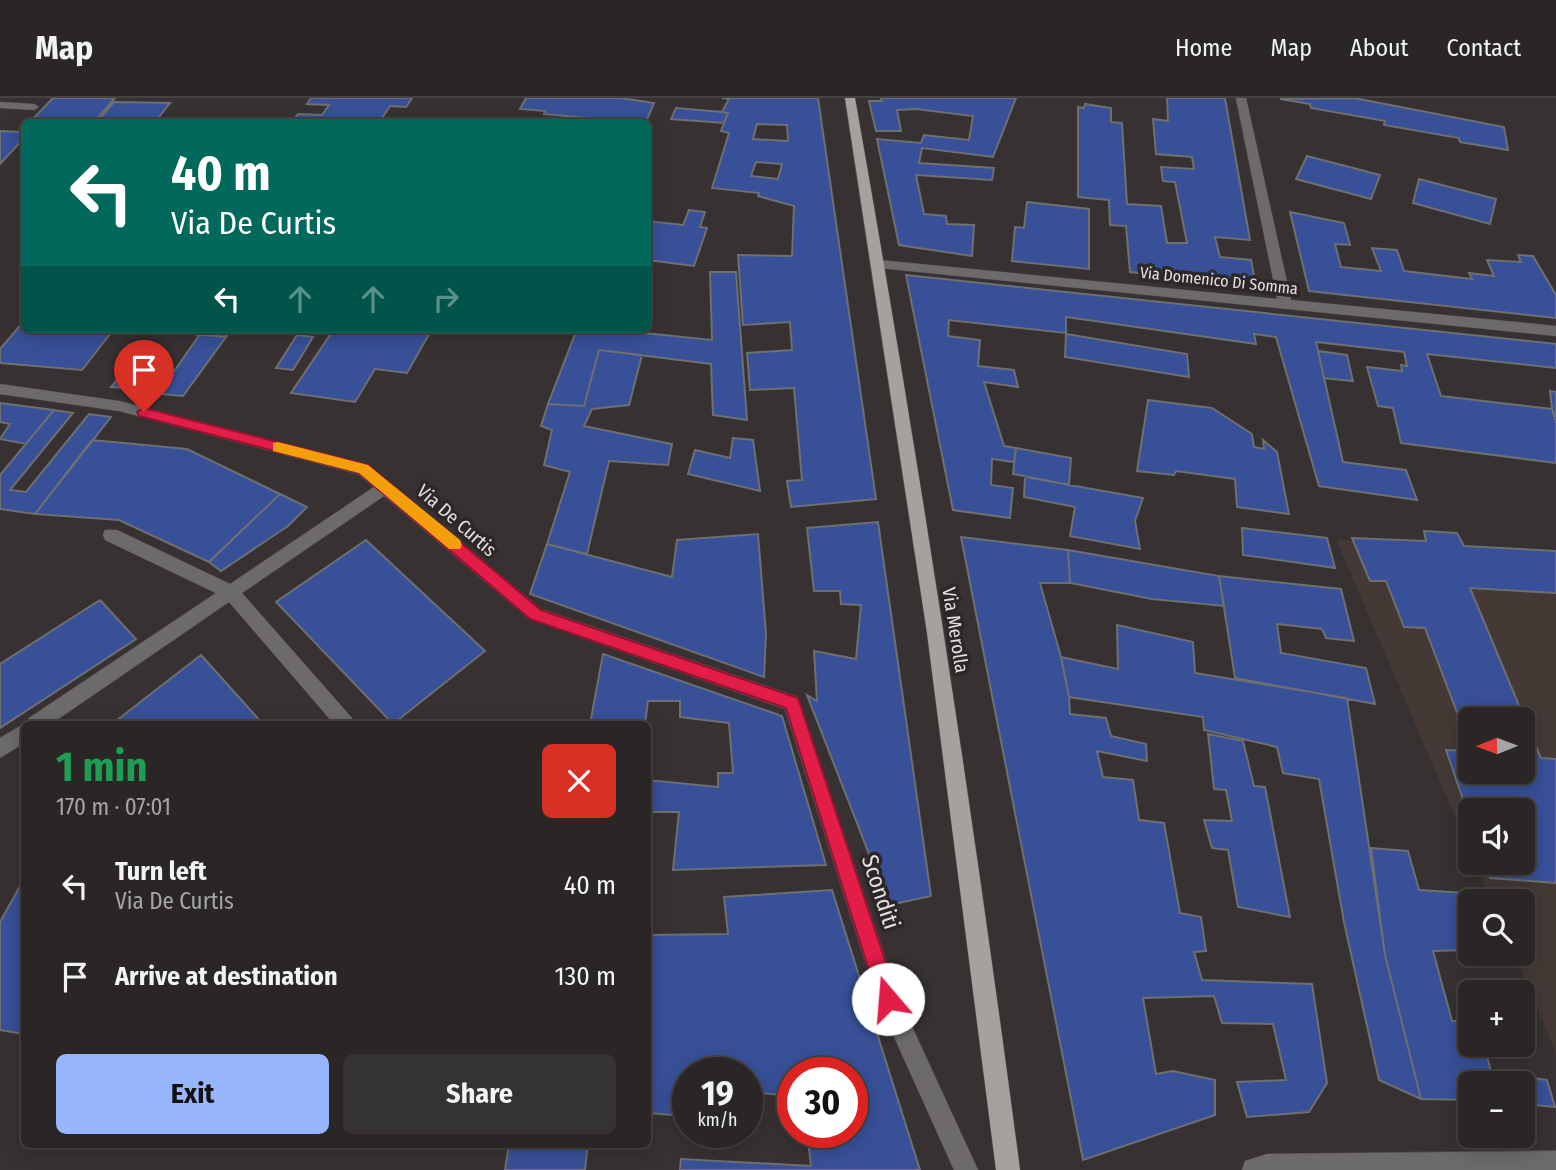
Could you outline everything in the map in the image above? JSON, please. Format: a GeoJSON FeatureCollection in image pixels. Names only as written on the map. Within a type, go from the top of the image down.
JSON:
{"type":"FeatureCollection","features":[{"type":"Feature","properties":{"kind":"main road","name":"Via Merolla"},"geometry":{"type":"LineString","coordinates":[[850,98],[879,264],[969,850],[1008,1170]]}},
{"type":"Feature","properties":{"kind":"street"},"geometry":{"type":"LineString","coordinates":[[1241,98],[1284,304]]}},
{"type":"Feature","properties":{"kind":"street"},"geometry":{"type":"LineString","coordinates":[[0,104],[34,107]]}},
{"type":"Feature","properties":{"kind":"street","name":"Via Domenico Di Somma"},"geometry":{"type":"LineString","coordinates":[[879,264],[1556,331]]}},
{"type":"Feature","properties":{"kind":"street","name":"Via De Curtis"},"geometry":{"type":"LineString","coordinates":[[0,389],[132,410],[363,469],[535,614],[792,703]]}},
{"type":"Feature","properties":{"kind":"street"},"geometry":{"type":"LineString","coordinates":[[41,721],[386,487]]}},
{"type":"Feature","properties":{"kind":"street"},"geometry":{"type":"LineString","coordinates":[[111,535],[231,592],[342,721]]}},
{"type":"Feature","properties":{"kind":"street","name":"Sconditi"},"geometry":{"type":"LineString","coordinates":[[792,703],[888,999],[966,1170]]}},
{"type":"Feature","properties":{"kind":"street"},"geometry":{"type":"LineString","coordinates":[[0,749],[21,735]]}},
{"type":"Feature","properties":{"kind":"street"},"geometry":{"type":"LineString","coordinates":[[1254,1170],[1266,1166],[1556,1163]]}},
{"type":"Feature","properties":{"kind":"shaded area"},"geometry":{"type":"Polygon","coordinates":[[[1336,539],[1556,558],[1556,1053],[1535,1004],[1535,980],[1525,980],[1519,966],[1535,966],[1535,889],[1486,889],[1480,875],[1535,875],[1535,798],[1458,798],[1458,824],[1336,539]]]}},
{"type":"Feature","properties":{"kind":"building"},"geometry":{"type":"Polygon","coordinates":[[[53,98],[115,98],[97,119],[33,119],[53,98]]]}},
{"type":"Feature","properties":{"kind":"building"},"geometry":{"type":"Polygon","coordinates":[[[311,98],[412,98],[406,107],[390,106],[381,119],[294,119],[298,114],[322,115],[329,105],[307,104],[311,98]]]}},
{"type":"Feature","properties":{"kind":"building"},"geometry":{"type":"Polygon","coordinates":[[[526,98],[621,98],[654,103],[647,119],[603,119],[544,114],[545,111],[520,109],[526,98]]]}},
{"type":"Feature","properties":{"kind":"building"},"geometry":{"type":"Polygon","coordinates":[[[722,98],[818,98],[876,499],[791,507],[787,481],[802,480],[794,388],[750,390],[747,353],[792,350],[790,322],[743,325],[738,255],[792,256],[794,206],[758,196],[759,193],[712,188],[729,133],[721,131],[728,113],[722,112],[729,99],[722,98]],[[757,124],[753,139],[788,141],[787,125],[757,124]],[[756,162],[751,176],[778,179],[782,164],[756,162]]]}},
{"type":"Feature","properties":{"kind":"building"},"geometry":{"type":"Polygon","coordinates":[[[881,98],[1016,98],[993,157],[922,148],[919,163],[994,168],[992,180],[916,175],[924,214],[946,216],[947,224],[974,225],[972,256],[899,245],[877,139],[921,143],[924,135],[969,140],[973,116],[916,109],[897,110],[901,131],[876,131],[869,101],[882,101],[881,98]]]}},
{"type":"Feature","properties":{"kind":"building"},"geometry":{"type":"Polygon","coordinates":[[[1167,98],[1225,98],[1250,240],[1215,237],[1220,257],[1251,260],[1256,286],[1130,272],[1126,226],[1110,225],[1109,200],[1078,197],[1078,107],[1084,108],[1085,104],[1111,108],[1111,122],[1122,123],[1127,204],[1161,206],[1167,243],[1187,243],[1175,182],[1163,181],[1161,167],[1194,169],[1192,157],[1156,154],[1153,119],[1168,121],[1167,98]]]}},
{"type":"Feature","properties":{"kind":"building"},"geometry":{"type":"Polygon","coordinates":[[[1354,98],[1504,127],[1508,150],[1384,125],[1385,121],[1311,108],[1310,104],[1280,99],[1354,98]]]}},
{"type":"Feature","properties":{"kind":"building"},"geometry":{"type":"Polygon","coordinates":[[[114,102],[170,103],[157,119],[100,119],[114,102]]]}},
{"type":"Feature","properties":{"kind":"building"},"geometry":{"type":"Polygon","coordinates":[[[676,108],[728,113],[724,123],[671,119],[676,108]]]}},
{"type":"Feature","properties":{"kind":"building"},"geometry":{"type":"Polygon","coordinates":[[[0,131],[21,132],[21,141],[0,164],[0,131]]]}},
{"type":"Feature","properties":{"kind":"building"},"geometry":{"type":"Polygon","coordinates":[[[1307,156],[1380,175],[1371,199],[1296,179],[1307,156]]]}},
{"type":"Feature","properties":{"kind":"building"},"geometry":{"type":"Polygon","coordinates":[[[1419,179],[1496,199],[1490,224],[1413,203],[1419,179]]]}},
{"type":"Feature","properties":{"kind":"building"},"geometry":{"type":"Polygon","coordinates":[[[1027,202],[1089,209],[1089,269],[1012,261],[1015,227],[1024,228],[1027,202]]]}},
{"type":"Feature","properties":{"kind":"building"},"geometry":{"type":"Polygon","coordinates":[[[689,210],[705,212],[700,227],[707,228],[694,266],[651,260],[651,221],[683,225],[689,210]]]}},
{"type":"Feature","properties":{"kind":"building"},"geometry":{"type":"Polygon","coordinates":[[[1290,212],[1344,223],[1350,245],[1335,244],[1341,267],[1381,271],[1372,248],[1397,250],[1404,271],[1472,279],[1469,273],[1494,276],[1487,260],[1521,262],[1518,255],[1533,256],[1556,295],[1556,318],[1309,291],[1290,212]]]}},
{"type":"Feature","properties":{"kind":"building"},"geometry":{"type":"Polygon","coordinates":[[[710,272],[736,272],[747,420],[713,415],[711,364],[599,350],[584,406],[548,404],[575,333],[644,333],[712,340],[710,272]]]}},
{"type":"Feature","properties":{"kind":"building"},"geometry":{"type":"Polygon","coordinates":[[[906,275],[1556,344],[1556,368],[1427,354],[1441,396],[1552,409],[1556,423],[1556,463],[1401,443],[1393,408],[1378,406],[1367,367],[1402,371],[1401,365],[1407,366],[1404,352],[1316,342],[1343,462],[1406,470],[1417,500],[1319,486],[1276,337],[1254,334],[1256,344],[1066,317],[1066,333],[949,320],[948,336],[980,340],[978,366],[1014,370],[1018,387],[984,382],[1004,446],[1016,448],[1014,462],[992,459],[991,485],[1013,488],[1010,518],[953,510],[906,275]]]}},
{"type":"Feature","properties":{"kind":"building"},"geometry":{"type":"Polygon","coordinates":[[[21,324],[21,333],[111,333],[82,370],[0,363],[0,349],[21,324]]]}},
{"type":"Feature","properties":{"kind":"building"},"geometry":{"type":"Polygon","coordinates":[[[180,333],[228,333],[226,337],[180,333]]]}},
{"type":"Feature","properties":{"kind":"building"},"geometry":{"type":"Polygon","coordinates":[[[331,333],[430,333],[407,373],[375,369],[355,402],[291,393],[331,333]]]}},
{"type":"Feature","properties":{"kind":"building"},"geometry":{"type":"Polygon","coordinates":[[[200,334],[226,337],[183,396],[136,392],[145,378],[168,380],[200,334]]]}},
{"type":"Feature","properties":{"kind":"building"},"geometry":{"type":"Polygon","coordinates":[[[1066,334],[1187,354],[1189,377],[1065,357],[1066,334]]]}},
{"type":"Feature","properties":{"kind":"building"},"geometry":{"type":"Polygon","coordinates":[[[297,335],[313,337],[293,370],[276,368],[297,335]]]}},
{"type":"Feature","properties":{"kind":"building"},"geometry":{"type":"Polygon","coordinates":[[[599,350],[642,355],[629,405],[592,409],[584,426],[672,444],[668,465],[609,461],[587,554],[547,544],[570,472],[544,465],[552,430],[541,426],[548,404],[584,406],[599,350]]]}},
{"type":"Feature","properties":{"kind":"building"},"geometry":{"type":"Polygon","coordinates":[[[1318,351],[1347,355],[1353,381],[1324,378],[1318,351]]]}},
{"type":"Feature","properties":{"kind":"building"},"geometry":{"type":"Polygon","coordinates":[[[121,375],[137,376],[128,388],[111,387],[121,375]]]}},
{"type":"Feature","properties":{"kind":"building"},"geometry":{"type":"Polygon","coordinates":[[[1550,391],[1556,392],[1556,417],[1552,409],[1550,391]]]}},
{"type":"Feature","properties":{"kind":"building"},"geometry":{"type":"Polygon","coordinates":[[[1148,400],[1212,408],[1252,434],[1254,447],[1264,449],[1263,440],[1277,452],[1289,514],[1237,507],[1235,479],[1176,471],[1174,475],[1137,471],[1148,400]]]}},
{"type":"Feature","properties":{"kind":"building"},"geometry":{"type":"Polygon","coordinates":[[[0,403],[54,410],[26,444],[0,439],[10,424],[0,422],[0,403]]]}},
{"type":"Feature","properties":{"kind":"building"},"geometry":{"type":"Polygon","coordinates":[[[54,410],[73,413],[10,490],[26,492],[89,414],[111,417],[35,514],[0,509],[0,475],[54,410]]]}},
{"type":"Feature","properties":{"kind":"building"},"geometry":{"type":"Polygon","coordinates":[[[733,438],[753,440],[760,491],[688,474],[695,450],[730,458],[733,438]]]}},
{"type":"Feature","properties":{"kind":"building"},"geometry":{"type":"Polygon","coordinates":[[[92,440],[187,449],[280,494],[209,562],[119,520],[35,514],[92,440]]]}},
{"type":"Feature","properties":{"kind":"building"},"geometry":{"type":"Polygon","coordinates":[[[1016,448],[1071,458],[1069,485],[1013,474],[1016,448]]]}},
{"type":"Feature","properties":{"kind":"building"},"geometry":{"type":"Polygon","coordinates":[[[1025,477],[1143,498],[1135,521],[1140,549],[1070,536],[1075,507],[1024,497],[1025,477]]]}},
{"type":"Feature","properties":{"kind":"building"},"geometry":{"type":"Polygon","coordinates":[[[280,494],[307,507],[288,526],[221,571],[209,562],[280,494]]]}},
{"type":"Feature","properties":{"kind":"building"},"geometry":{"type":"Polygon","coordinates":[[[878,522],[931,896],[889,905],[807,695],[817,701],[814,651],[856,659],[861,605],[841,604],[840,591],[814,591],[807,528],[878,522]]]}},
{"type":"Feature","properties":{"kind":"building"},"geometry":{"type":"Polygon","coordinates":[[[1242,528],[1327,538],[1335,568],[1243,555],[1242,528]]]}},
{"type":"Feature","properties":{"kind":"building"},"geometry":{"type":"Polygon","coordinates":[[[1424,531],[1457,533],[1464,546],[1556,551],[1556,593],[1470,588],[1520,707],[1458,707],[1458,715],[1425,628],[1404,627],[1386,581],[1370,581],[1352,538],[1426,541],[1424,531]]]}},
{"type":"Feature","properties":{"kind":"building"},"geometry":{"type":"Polygon","coordinates":[[[758,534],[766,634],[764,677],[530,594],[547,544],[672,577],[677,540],[758,534]]]}},
{"type":"Feature","properties":{"kind":"building"},"geometry":{"type":"Polygon","coordinates":[[[961,537],[1068,550],[1070,583],[1040,583],[1061,657],[1070,714],[1106,718],[1111,736],[1146,744],[1147,761],[1097,751],[1103,777],[1133,780],[1139,820],[1164,823],[1180,913],[1201,917],[1206,951],[1194,952],[1202,980],[1312,984],[1327,1083],[1309,1112],[1247,1117],[1237,1082],[1286,1080],[1273,1024],[1222,1023],[1214,996],[1143,998],[1156,1074],[1173,1071],[1215,1080],[1215,1115],[1083,1160],[961,537]]]}},
{"type":"Feature","properties":{"kind":"building"},"geometry":{"type":"Polygon","coordinates":[[[366,540],[485,651],[397,721],[390,721],[276,602],[366,540]]]}},
{"type":"Feature","properties":{"kind":"building"},"geometry":{"type":"Polygon","coordinates":[[[1068,550],[1219,576],[1224,606],[1152,599],[1070,583],[1068,550]]]}},
{"type":"Feature","properties":{"kind":"building"},"geometry":{"type":"Polygon","coordinates":[[[1219,576],[1341,589],[1354,641],[1326,638],[1322,629],[1277,624],[1281,653],[1366,668],[1375,704],[1235,678],[1219,576]]]}},
{"type":"Feature","properties":{"kind":"building"},"geometry":{"type":"Polygon","coordinates":[[[100,600],[136,639],[0,728],[0,664],[100,600]]]}},
{"type":"Feature","properties":{"kind":"building"},"geometry":{"type":"Polygon","coordinates":[[[1117,625],[1193,642],[1195,673],[1347,698],[1385,955],[1421,1099],[1379,1080],[1344,922],[1319,779],[1283,773],[1277,747],[1204,730],[1203,717],[1069,697],[1061,657],[1118,669],[1117,625]]]}},
{"type":"Feature","properties":{"kind":"building"},"geometry":{"type":"Polygon","coordinates":[[[603,654],[782,716],[826,865],[673,870],[679,812],[651,812],[651,780],[718,787],[718,773],[733,773],[729,723],[680,717],[680,701],[648,701],[645,721],[591,721],[603,654]]]}},
{"type":"Feature","properties":{"kind":"building"},"geometry":{"type":"Polygon","coordinates":[[[201,655],[260,721],[116,721],[201,655]]]}},
{"type":"Feature","properties":{"kind":"building"},"geometry":{"type":"Polygon","coordinates":[[[1208,734],[1243,741],[1254,786],[1265,787],[1290,917],[1238,907],[1228,850],[1212,848],[1204,820],[1232,821],[1226,790],[1214,789],[1208,734]]]}},
{"type":"Feature","properties":{"kind":"building"},"geometry":{"type":"Polygon","coordinates":[[[1535,744],[1541,758],[1556,759],[1556,883],[1490,878],[1489,875],[1535,875],[1535,798],[1462,798],[1446,750],[1458,750],[1458,784],[1535,784],[1535,744]]]}},
{"type":"Feature","properties":{"kind":"building"},"geometry":{"type":"Polygon","coordinates":[[[1371,848],[1408,851],[1419,890],[1458,893],[1458,950],[1433,951],[1452,1021],[1458,1021],[1458,1057],[1487,1057],[1491,1071],[1458,1071],[1458,1100],[1421,1099],[1385,955],[1371,848]]]}},
{"type":"Feature","properties":{"kind":"building"},"geometry":{"type":"Polygon","coordinates":[[[21,884],[21,1034],[0,1030],[0,922],[21,884]]]}},
{"type":"Feature","properties":{"kind":"building"},"geometry":{"type":"Polygon","coordinates":[[[832,890],[920,1170],[680,1170],[681,1159],[811,1166],[809,1148],[868,1148],[868,1057],[777,1057],[777,1095],[763,1093],[763,1057],[672,1057],[672,1115],[651,1113],[651,935],[728,934],[724,897],[832,890]]]}},
{"type":"Feature","properties":{"kind":"building"},"geometry":{"type":"Polygon","coordinates":[[[1535,1078],[1547,1080],[1555,1107],[1535,1105],[1535,1078]]]}},
{"type":"Feature","properties":{"kind":"building"},"geometry":{"type":"Polygon","coordinates":[[[508,1148],[588,1148],[585,1170],[505,1170],[508,1148]]]}},
{"type":"Feature","properties":{"kind":"slow traffic"},"geometry":{"type":"LineString","coordinates":[[278,447],[363,469],[454,545]]}},
{"type":"Feature","properties":{"kind":"route"},"geometry":{"type":"LineString","coordinates":[[144,412],[363,469],[535,614],[792,703],[888,999]]}}]}
